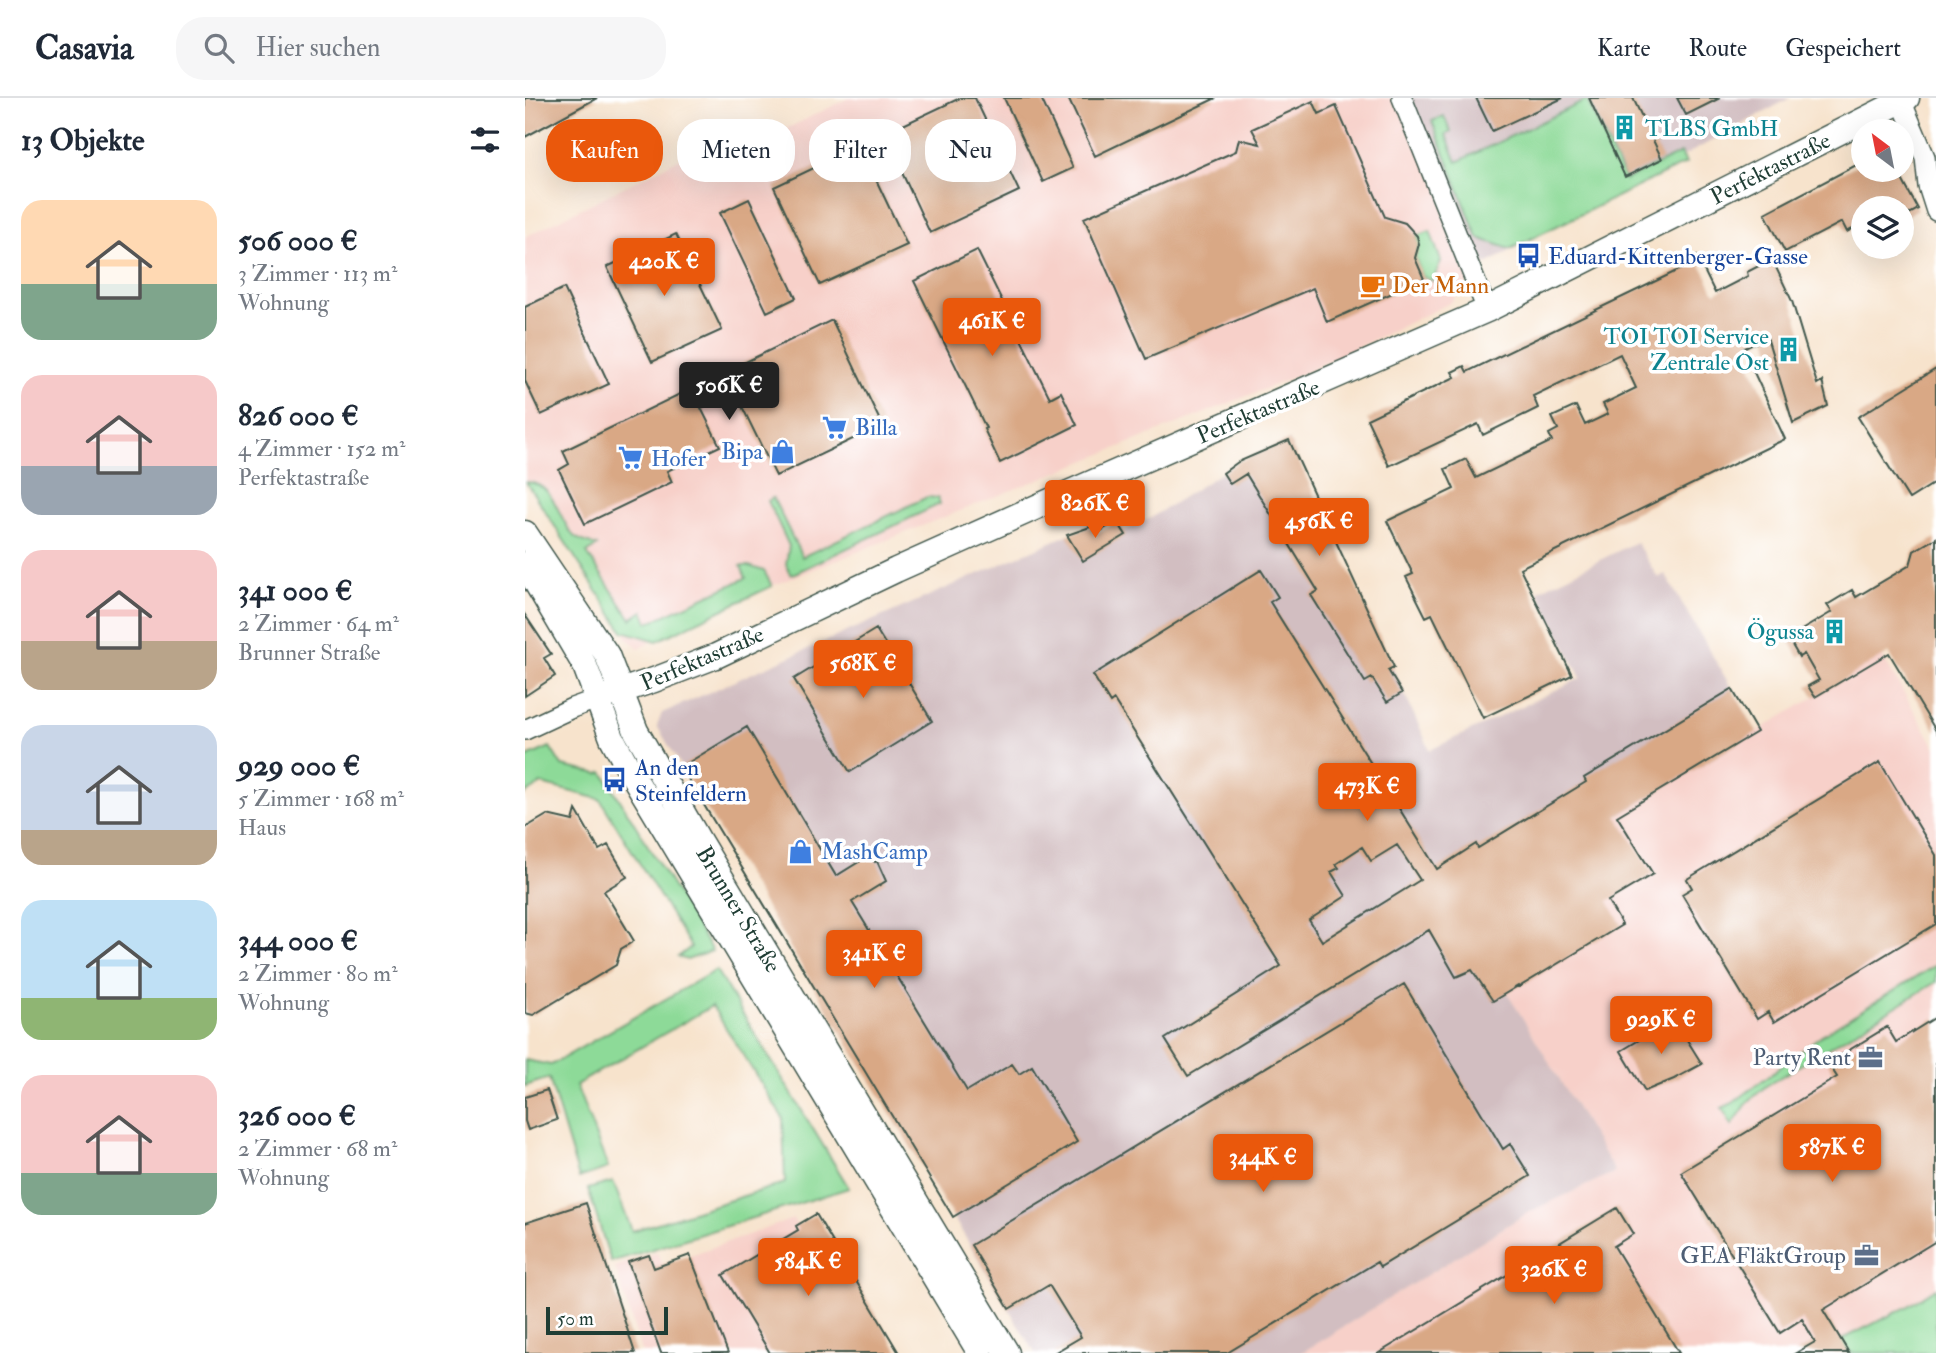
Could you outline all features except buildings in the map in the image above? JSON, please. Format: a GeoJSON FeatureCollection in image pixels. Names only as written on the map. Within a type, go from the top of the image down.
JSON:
{"type":"FeatureCollection","features":[{"type":"Feature","properties":{"kind":"main road","name":"Perfektastraße"},"geometry":{"type":"LineString","coordinates":[[609,695],[716,656],[980,532],[1487,310],[1903,99]]}},
{"type":"Feature","properties":{"kind":"main road","name":"Brunner Straße"},"geometry":{"type":"LineString","coordinates":[[525,533],[607,655],[612,738],[630,771],[980,1353]]}},
{"type":"Feature","properties":{"kind":"main road","name":"Brunner Straße"},"geometry":{"type":"LineString","coordinates":[[525,564],[585,666],[636,731],[1007,1353]]}},
{"type":"Feature","properties":{"kind":"street"},"geometry":{"type":"LineString","coordinates":[[1402,98],[1487,310]]}},
{"type":"Feature","properties":{"kind":"street"},"geometry":{"type":"LineString","coordinates":[[1903,99],[1925,157],[1928,186],[1936,211]]}},
{"type":"Feature","properties":{"kind":"street"},"geometry":{"type":"LineString","coordinates":[[525,730],[572,708],[609,695]]}},
{"type":"Feature","properties":{"kind":"shaded area"},"geometry":{"type":"Polygon","coordinates":[[[849,98],[1408,98],[1479,268],[1450,303],[1302,374],[772,586],[639,648],[629,640],[525,482],[525,237],[634,182],[663,182],[663,167],[677,160],[677,182],[795,182],[795,125],[849,98]]]}},
{"type":"Feature","properties":{"kind":"shaded area"},"geometry":{"type":"Polygon","coordinates":[[[1408,98],[1790,98],[1479,268],[1408,98]]]}},
{"type":"Feature","properties":{"kind":"shaded area"},"geometry":{"type":"Polygon","coordinates":[[[1289,440],[1430,750],[1581,678],[1538,591],[1636,542],[1658,578],[1665,574],[1757,732],[1459,912],[1615,1172],[1529,1212],[1301,1353],[1035,1353],[657,726],[662,713],[1067,535],[1093,526],[1097,533],[1117,521],[1124,531],[1152,517],[1238,462],[1289,440]]]}},
{"type":"Feature","properties":{"kind":"shaded area"},"geometry":{"type":"Polygon","coordinates":[[[1882,656],[1936,748],[1936,1353],[1301,1353],[1529,1212],[1615,1172],[1507,992],[1610,821],[1882,656]]]}},
{"type":"Feature","properties":{"kind":"shaded area"},"geometry":{"type":"Polygon","coordinates":[[[816,1214],[899,1353],[642,1353],[615,1267],[657,1252],[662,1265],[793,1219],[797,1225],[816,1214]]]}},
{"type":"Feature","properties":{"kind":"green space"},"geometry":{"type":"Polygon","coordinates":[[[1587,100],[1625,180],[1681,153],[1686,163],[1510,249],[1478,238],[1432,121],[1444,116],[1451,132],[1446,135],[1457,162],[1587,100]]]}},
{"type":"Feature","properties":{"kind":"green space"},"geometry":{"type":"Polygon","coordinates":[[[1430,231],[1441,261],[1433,281],[1423,277],[1415,258],[1419,244],[1417,236],[1430,231]]]}},
{"type":"Feature","properties":{"kind":"green space"},"geometry":{"type":"Polygon","coordinates":[[[526,482],[543,488],[549,494],[574,536],[597,546],[587,553],[631,619],[643,611],[648,623],[746,578],[741,566],[764,571],[772,586],[657,641],[623,631],[526,482]]]}},
{"type":"Feature","properties":{"kind":"green space"},"geometry":{"type":"Polygon","coordinates":[[[927,497],[938,498],[940,504],[791,575],[786,564],[789,546],[768,501],[773,498],[802,557],[927,497]]]}},
{"type":"Feature","properties":{"kind":"green space"},"geometry":{"type":"Polygon","coordinates":[[[550,747],[562,766],[599,774],[603,772],[712,951],[687,960],[678,957],[691,947],[600,799],[541,784],[525,794],[525,758],[550,747]]]}},
{"type":"Feature","properties":{"kind":"green space"},"geometry":{"type":"Polygon","coordinates":[[[1936,965],[1936,982],[1766,1086],[1749,1101],[1732,1125],[1722,1108],[1733,1103],[1823,1034],[1936,965]]]}},
{"type":"Feature","properties":{"kind":"green space"},"geometry":{"type":"Polygon","coordinates":[[[716,970],[849,1188],[611,1262],[588,1189],[613,1182],[632,1231],[785,1183],[783,1118],[712,1006],[576,1085],[608,1168],[579,1178],[549,1078],[525,1086],[525,1060],[551,1065],[716,970]]]}},
{"type":"Feature","properties":{"kind":"green space"},"geometry":{"type":"Polygon","coordinates":[[[1936,1288],[1936,1353],[1849,1353],[1841,1340],[1907,1307],[1936,1288]]]}},
{"type":"Feature","properties":{"kind":"place","name":"TLBS GmbH"},"geometry":{"type":"Point","coordinates":[1625,128]}},
{"type":"Feature","properties":{"kind":"place","name":"Eduard-Kittenberger-Gasse"},"geometry":{"type":"Point","coordinates":[1528,256]}},
{"type":"Feature","properties":{"kind":"place","name":"Der Mann"},"geometry":{"type":"Point","coordinates":[1372,285]}},
{"type":"Feature","properties":{"kind":"place","name":"TOI TOI Service Zentrale Ost"},"geometry":{"type":"Point","coordinates":[1789,349]}},
{"type":"Feature","properties":{"kind":"place","name":"Billa"},"geometry":{"type":"Point","coordinates":[835,427]}},
{"type":"Feature","properties":{"kind":"place","name":"Bipa"},"geometry":{"type":"Point","coordinates":[783,451]}},
{"type":"Feature","properties":{"kind":"place","name":"Hofer"},"geometry":{"type":"Point","coordinates":[631,458]}},
{"type":"Feature","properties":{"kind":"place","name":"Ögussa"},"geometry":{"type":"Point","coordinates":[1834,631]}},
{"type":"Feature","properties":{"kind":"place","name":"An den Steinfeldern"},"geometry":{"type":"Point","coordinates":[615,780]}},
{"type":"Feature","properties":{"kind":"place","name":"MashCamp"},"geometry":{"type":"Point","coordinates":[801,851]}},
{"type":"Feature","properties":{"kind":"place","name":"Party Rent"},"geometry":{"type":"Point","coordinates":[1871,1057]}},
{"type":"Feature","properties":{"kind":"place","name":"GEA FläktGroup"},"geometry":{"type":"Point","coordinates":[1866,1255]}}]}
